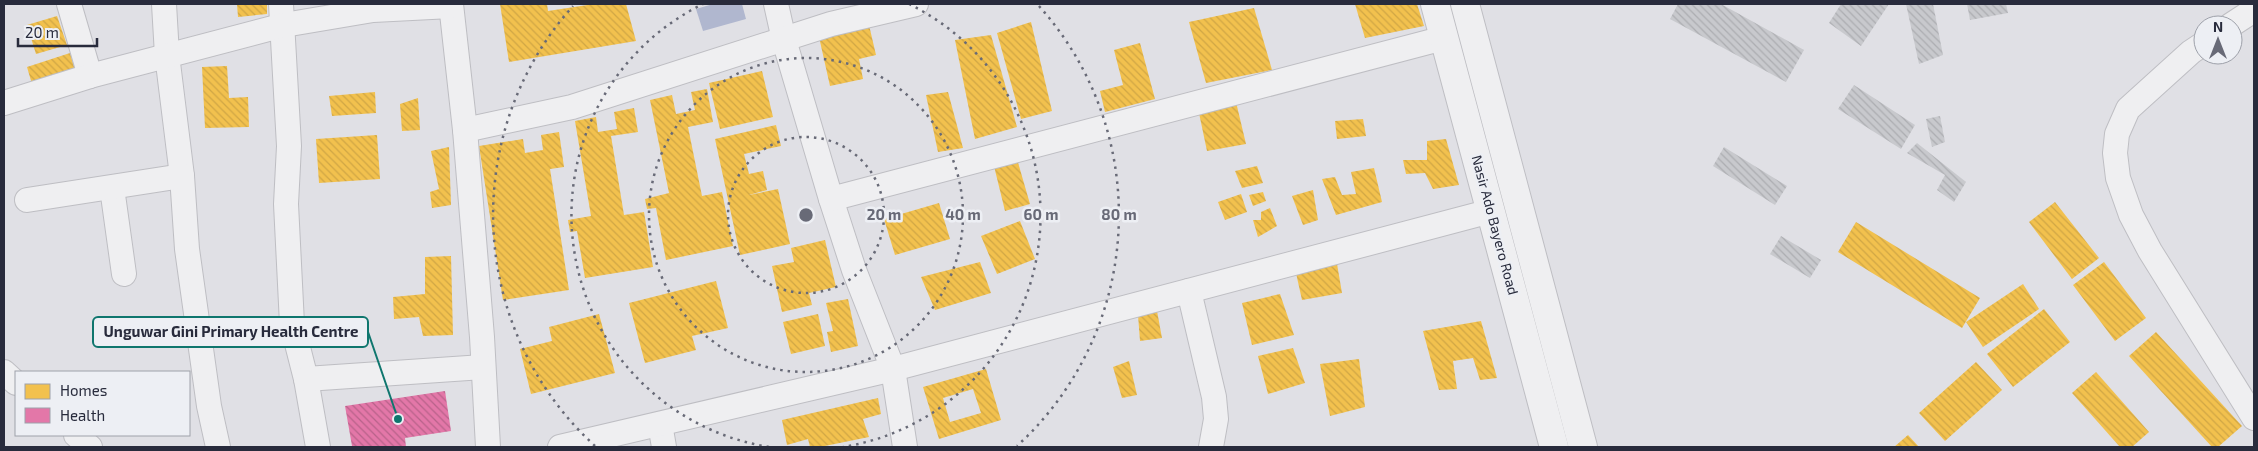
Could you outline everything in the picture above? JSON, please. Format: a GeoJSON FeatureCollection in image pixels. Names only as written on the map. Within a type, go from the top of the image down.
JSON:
{"type":"FeatureCollection","features":[{"type":"Feature","properties":{"kind":"street"},"geometry":{"type":"LineString","coordinates":[[69,4],[90,76]]}},
{"type":"Feature","properties":{"kind":"street"},"geometry":{"type":"LineString","coordinates":[[164,4],[167,55],[182,176],[187,249],[209,406],[218,447]]}},
{"type":"Feature","properties":{"kind":"street"},"geometry":{"type":"LineString","coordinates":[[776,4],[784,40],[831,199],[854,270],[893,369],[904,447]]}},
{"type":"Feature","properties":{"kind":"street"},"geometry":{"type":"LineString","coordinates":[[465,130],[572,107],[831,24],[916,4]]}},
{"type":"Feature","properties":{"kind":"street","name":"Nasir Ado Bayero Road"},"geometry":{"type":"LineString","coordinates":[[1435,4],[1554,447]]}},
{"type":"Feature","properties":{"kind":"street"},"geometry":{"type":"LineString","coordinates":[[1466,4],[1582,447]]}},
{"type":"Feature","properties":{"kind":"street"},"geometry":{"type":"LineString","coordinates":[[4,103],[90,76],[167,55],[283,14],[452,5],[465,130],[484,367],[488,447]]}},
{"type":"Feature","properties":{"kind":"street"},"geometry":{"type":"LineString","coordinates":[[2243,17],[2254,10]]}},
{"type":"Feature","properties":{"kind":"street"},"geometry":{"type":"LineString","coordinates":[[283,14],[288,146],[286,204],[290,263],[290,300],[294,332],[306,379],[318,447]]}},
{"type":"Feature","properties":{"kind":"street"},"geometry":{"type":"LineString","coordinates":[[831,199],[1444,38]]}},
{"type":"Feature","properties":{"kind":"street"},"geometry":{"type":"LineString","coordinates":[[2193,51],[2128,109],[2117,134],[2115,153],[2118,178],[2130,215],[2254,418]]}},
{"type":"Feature","properties":{"kind":"street"},"geometry":{"type":"LineString","coordinates":[[27,200],[182,176]]}},
{"type":"Feature","properties":{"kind":"street"},"geometry":{"type":"LineString","coordinates":[[112,188],[124,274]]}},
{"type":"Feature","properties":{"kind":"street"},"geometry":{"type":"LineString","coordinates":[[560,447],[893,369],[1491,211]]}},
{"type":"Feature","properties":{"kind":"street"},"geometry":{"type":"LineString","coordinates":[[1189,291],[1211,376],[1214,397],[1216,419],[1211,447]]}},
{"type":"Feature","properties":{"kind":"street"},"geometry":{"type":"LineString","coordinates":[[306,379],[484,367]]}},
{"type":"Feature","properties":{"kind":"street"},"geometry":{"type":"LineString","coordinates":[[4,372],[15,382]]}},
{"type":"Feature","properties":{"kind":"street"},"geometry":{"type":"LineString","coordinates":[[660,424],[664,447]]}},
{"type":"Feature","properties":{"kind":"street"},"geometry":{"type":"LineString","coordinates":[[77,436],[90,447]]}},
{"type":"Feature","properties":{"kind":"water"},"geometry":{"type":"Polygon","coordinates":[[[713,4],[742,4],[746,19],[703,31],[696,9],[713,4]]]}},
{"type":"Feature","properties":{"kind":"building: Homes"},"geometry":{"type":"Polygon","coordinates":[[[237,4],[267,4],[267,14],[238,17],[237,4]]]}},
{"type":"Feature","properties":{"kind":"building: Homes"},"geometry":{"type":"Polygon","coordinates":[[[500,4],[547,4],[548,11],[594,4],[626,4],[636,41],[509,62],[500,4]]]}},
{"type":"Feature","properties":{"kind":"building: Homes"},"geometry":{"type":"Polygon","coordinates":[[[1355,4],[1417,4],[1424,26],[1365,38],[1355,4]]]}},
{"type":"Feature","properties":{"kind":"building: Homes"},"geometry":{"type":"Polygon","coordinates":[[[1254,8],[1272,70],[1206,83],[1189,22],[1254,8]]]}},
{"type":"Feature","properties":{"kind":"building: Homes"},"geometry":{"type":"Polygon","coordinates":[[[57,16],[67,45],[36,54],[27,25],[57,16]]]}},
{"type":"Feature","properties":{"kind":"building: Homes"},"geometry":{"type":"Polygon","coordinates":[[[1031,22],[1052,111],[1021,119],[997,33],[1031,22]]]}},
{"type":"Feature","properties":{"kind":"building: Homes"},"geometry":{"type":"Polygon","coordinates":[[[869,25],[876,55],[859,59],[863,79],[830,86],[819,37],[869,25]]]}},
{"type":"Feature","properties":{"kind":"building: Homes"},"geometry":{"type":"Polygon","coordinates":[[[991,35],[1017,127],[975,139],[955,40],[991,35]]]}},
{"type":"Feature","properties":{"kind":"building: Homes"},"geometry":{"type":"Polygon","coordinates":[[[1140,43],[1155,99],[1105,112],[1100,91],[1123,85],[1114,50],[1140,43]]]}},
{"type":"Feature","properties":{"kind":"building: Homes"},"geometry":{"type":"Polygon","coordinates":[[[70,53],[77,76],[34,91],[27,67],[70,53]]]}},
{"type":"Feature","properties":{"kind":"building: Homes"},"geometry":{"type":"Polygon","coordinates":[[[227,66],[229,98],[248,97],[249,127],[205,128],[202,67],[227,66]]]}},
{"type":"Feature","properties":{"kind":"building: Homes"},"geometry":{"type":"Polygon","coordinates":[[[762,71],[773,117],[720,129],[709,83],[762,71]]]}},
{"type":"Feature","properties":{"kind":"building: Homes"},"geometry":{"type":"Polygon","coordinates":[[[707,89],[713,122],[688,127],[702,196],[722,192],[733,246],[666,260],[656,208],[647,209],[645,199],[669,193],[650,100],[672,95],[676,114],[695,110],[691,92],[707,89]]]}},
{"type":"Feature","properties":{"kind":"building: Homes"},"geometry":{"type":"Polygon","coordinates":[[[375,92],[376,113],[332,116],[329,96],[375,92]]]}},
{"type":"Feature","properties":{"kind":"building: Homes"},"geometry":{"type":"Polygon","coordinates":[[[948,92],[963,148],[938,152],[926,95],[948,92]]]}},
{"type":"Feature","properties":{"kind":"building: Homes"},"geometry":{"type":"Polygon","coordinates":[[[418,98],[420,130],[402,131],[400,104],[418,98]]]}},
{"type":"Feature","properties":{"kind":"building: Homes"},"geometry":{"type":"Polygon","coordinates":[[[1236,102],[1246,144],[1207,151],[1199,113],[1236,102]]]}},
{"type":"Feature","properties":{"kind":"building: Homes"},"geometry":{"type":"Polygon","coordinates":[[[634,108],[638,132],[611,136],[624,215],[644,212],[653,267],[585,278],[577,231],[570,232],[568,220],[591,216],[575,121],[596,117],[598,132],[617,129],[614,112],[634,108]]]}},
{"type":"Feature","properties":{"kind":"building: Homes"},"geometry":{"type":"Polygon","coordinates":[[[1363,119],[1366,136],[1337,139],[1335,121],[1363,119]]]}},
{"type":"Feature","properties":{"kind":"building: Homes"},"geometry":{"type":"Polygon","coordinates":[[[776,125],[781,146],[744,154],[749,174],[763,171],[767,190],[749,195],[778,189],[790,244],[740,255],[715,139],[776,125]]]}},
{"type":"Feature","properties":{"kind":"building: Homes"},"geometry":{"type":"Polygon","coordinates":[[[559,132],[564,167],[550,169],[569,290],[503,300],[479,146],[523,139],[525,153],[543,150],[541,135],[559,132]]]}},
{"type":"Feature","properties":{"kind":"building: Homes"},"geometry":{"type":"Polygon","coordinates":[[[377,135],[380,179],[319,183],[316,139],[377,135]]]}},
{"type":"Feature","properties":{"kind":"building: Homes"},"geometry":{"type":"Polygon","coordinates":[[[1446,139],[1459,185],[1433,189],[1425,173],[1406,174],[1403,160],[1427,160],[1427,141],[1446,139]]]}},
{"type":"Feature","properties":{"kind":"building: Homes"},"geometry":{"type":"Polygon","coordinates":[[[449,147],[451,205],[432,208],[430,192],[439,189],[431,151],[449,147]]]}},
{"type":"Feature","properties":{"kind":"building: Homes"},"geometry":{"type":"Polygon","coordinates":[[[1017,159],[1030,204],[1005,211],[994,166],[1017,159]]]}},
{"type":"Feature","properties":{"kind":"building: Homes"},"geometry":{"type":"Polygon","coordinates":[[[1257,166],[1263,183],[1242,188],[1235,171],[1257,166]]]}},
{"type":"Feature","properties":{"kind":"building: Homes"},"geometry":{"type":"Polygon","coordinates":[[[1374,168],[1382,202],[1336,215],[1322,179],[1335,177],[1342,195],[1356,194],[1351,172],[1374,168]]]}},
{"type":"Feature","properties":{"kind":"building: Homes"},"geometry":{"type":"Polygon","coordinates":[[[1313,190],[1318,220],[1303,225],[1292,196],[1313,190]]]}},
{"type":"Feature","properties":{"kind":"building: Homes"},"geometry":{"type":"Polygon","coordinates":[[[1263,192],[1266,201],[1253,206],[1249,195],[1263,192]]]}},
{"type":"Feature","properties":{"kind":"building: Homes"},"geometry":{"type":"Polygon","coordinates":[[[1241,194],[1247,212],[1225,220],[1218,202],[1241,194]]]}},
{"type":"Feature","properties":{"kind":"building: Homes"},"geometry":{"type":"Polygon","coordinates":[[[2055,202],[2099,258],[2072,279],[2029,222],[2055,202]]]}},
{"type":"Feature","properties":{"kind":"building: Homes"},"geometry":{"type":"Polygon","coordinates":[[[939,203],[950,239],[895,255],[884,219],[939,203]]]}},
{"type":"Feature","properties":{"kind":"building: Homes"},"geometry":{"type":"Polygon","coordinates":[[[1270,208],[1277,226],[1258,237],[1253,220],[1261,220],[1261,212],[1270,208]]]}},
{"type":"Feature","properties":{"kind":"building: Homes"},"geometry":{"type":"Polygon","coordinates":[[[1020,221],[1035,259],[997,274],[981,236],[1020,221]]]}},
{"type":"Feature","properties":{"kind":"building: Homes"},"geometry":{"type":"Polygon","coordinates":[[[1856,222],[1980,298],[1962,328],[1838,252],[1856,222]]]}},
{"type":"Feature","properties":{"kind":"building: Homes"},"geometry":{"type":"Polygon","coordinates":[[[825,240],[836,287],[809,293],[812,305],[782,312],[772,266],[794,262],[791,248],[825,240]]]}},
{"type":"Feature","properties":{"kind":"building: Homes"},"geometry":{"type":"Polygon","coordinates":[[[451,256],[453,335],[423,336],[419,317],[394,319],[393,297],[425,294],[425,257],[451,256]]]}},
{"type":"Feature","properties":{"kind":"building: Homes"},"geometry":{"type":"Polygon","coordinates":[[[980,262],[991,293],[935,310],[921,277],[980,262]]]}},
{"type":"Feature","properties":{"kind":"building: Homes"},"geometry":{"type":"Polygon","coordinates":[[[2104,262],[2146,318],[2115,341],[2073,285],[2104,262]]]}},
{"type":"Feature","properties":{"kind":"building: Homes"},"geometry":{"type":"Polygon","coordinates":[[[1337,264],[1342,293],[1302,300],[1296,273],[1337,264]]]}},
{"type":"Feature","properties":{"kind":"building: Homes"},"geometry":{"type":"Polygon","coordinates":[[[716,281],[728,328],[692,336],[696,350],[645,363],[629,303],[716,281]]]}},
{"type":"Feature","properties":{"kind":"building: Homes"},"geometry":{"type":"Polygon","coordinates":[[[2023,284],[2039,309],[1983,347],[1966,322],[2023,284]]]}},
{"type":"Feature","properties":{"kind":"building: Homes"},"geometry":{"type":"Polygon","coordinates":[[[1280,294],[1294,335],[1252,345],[1242,303],[1280,294]]]}},
{"type":"Feature","properties":{"kind":"building: Homes"},"geometry":{"type":"Polygon","coordinates":[[[848,299],[858,346],[831,352],[827,332],[833,331],[826,303],[848,299]]]}},
{"type":"Feature","properties":{"kind":"building: Homes"},"geometry":{"type":"Polygon","coordinates":[[[2044,309],[2070,342],[2013,387],[1987,354],[2044,309]]]}},
{"type":"Feature","properties":{"kind":"building: Homes"},"geometry":{"type":"Polygon","coordinates":[[[1157,311],[1162,338],[1140,341],[1138,315],[1157,311]]]}},
{"type":"Feature","properties":{"kind":"building: Homes"},"geometry":{"type":"Polygon","coordinates":[[[599,314],[615,373],[531,394],[520,349],[552,341],[549,327],[599,314]]]}},
{"type":"Feature","properties":{"kind":"building: Homes"},"geometry":{"type":"Polygon","coordinates":[[[818,314],[825,346],[791,354],[783,322],[818,314]]]}},
{"type":"Feature","properties":{"kind":"building: Homes"},"geometry":{"type":"Polygon","coordinates":[[[1481,321],[1497,378],[1480,380],[1473,358],[1453,361],[1457,389],[1439,390],[1423,331],[1481,321]]]}},
{"type":"Feature","properties":{"kind":"building: Homes"},"geometry":{"type":"Polygon","coordinates":[[[2156,332],[2242,426],[2218,447],[2212,447],[2129,356],[2156,332]]]}},
{"type":"Feature","properties":{"kind":"building: Homes"},"geometry":{"type":"Polygon","coordinates":[[[1293,348],[1305,383],[1268,394],[1258,356],[1293,348]]]}},
{"type":"Feature","properties":{"kind":"building: Homes"},"geometry":{"type":"Polygon","coordinates":[[[1359,359],[1365,407],[1330,416],[1320,364],[1359,359]]]}},
{"type":"Feature","properties":{"kind":"building: Homes"},"geometry":{"type":"Polygon","coordinates":[[[1129,361],[1137,395],[1122,398],[1113,367],[1129,361]]]}},
{"type":"Feature","properties":{"kind":"building: Homes"},"geometry":{"type":"Polygon","coordinates":[[[1976,362],[2002,390],[1945,441],[1919,413],[1976,362]]]}},
{"type":"Feature","properties":{"kind":"building: Homes"},"geometry":{"type":"Polygon","coordinates":[[[986,369],[1001,420],[939,439],[923,387],[986,369]],[[973,389],[943,398],[950,422],[981,413],[973,389]]]}},
{"type":"Feature","properties":{"kind":"building: Homes"},"geometry":{"type":"Polygon","coordinates":[[[2096,372],[2149,432],[2132,447],[2120,447],[2072,393],[2096,372]]]}},
{"type":"Feature","properties":{"kind":"building: Homes"},"geometry":{"type":"Polygon","coordinates":[[[878,398],[881,414],[863,419],[869,437],[820,447],[810,447],[808,439],[787,445],[782,420],[878,398]]]}},
{"type":"Feature","properties":{"kind":"building: Homes"},"geometry":{"type":"Polygon","coordinates":[[[1908,435],[1919,447],[1894,447],[1908,435]]]}},
{"type":"Feature","properties":{"kind":"building: Health"},"geometry":{"type":"Polygon","coordinates":[[[445,391],[451,431],[405,438],[406,447],[352,446],[345,406],[445,391]]]}},
{"type":"Feature","properties":{"kind":"building: Other"},"geometry":{"type":"Polygon","coordinates":[[[1678,4],[1721,4],[1804,50],[1786,82],[1670,19],[1678,4]]]}},
{"type":"Feature","properties":{"kind":"building: Other"},"geometry":{"type":"Polygon","coordinates":[[[1841,4],[1889,4],[1861,46],[1829,23],[1841,4]]]}},
{"type":"Feature","properties":{"kind":"building: Other"},"geometry":{"type":"Polygon","coordinates":[[[1906,4],[1933,4],[1943,55],[1919,64],[1906,4]]]}},
{"type":"Feature","properties":{"kind":"building: Other"},"geometry":{"type":"Polygon","coordinates":[[[1967,4],[2006,4],[2008,13],[1970,20],[1967,4]]]}},
{"type":"Feature","properties":{"kind":"building: Other"},"geometry":{"type":"Polygon","coordinates":[[[1854,85],[1915,125],[1901,149],[1838,109],[1854,85]]]}},
{"type":"Feature","properties":{"kind":"building: Other"},"geometry":{"type":"Polygon","coordinates":[[[1940,116],[1945,142],[1932,147],[1926,119],[1940,116]]]}},
{"type":"Feature","properties":{"kind":"building: Other"},"geometry":{"type":"Polygon","coordinates":[[[1917,143],[1966,182],[1954,202],[1937,190],[1945,175],[1907,153],[1917,143]]]}},
{"type":"Feature","properties":{"kind":"building: Other"},"geometry":{"type":"Polygon","coordinates":[[[1724,147],[1787,186],[1775,205],[1713,166],[1724,147]]]}},
{"type":"Feature","properties":{"kind":"building: Other"},"geometry":{"type":"Polygon","coordinates":[[[1781,236],[1821,260],[1810,278],[1770,254],[1781,236]]]}},
{"type":"Feature","properties":{"kind":"place","name":"Unguwar Gini Primary Health Centre"},"geometry":{"type":"Point","coordinates":[398,419]}}]}
